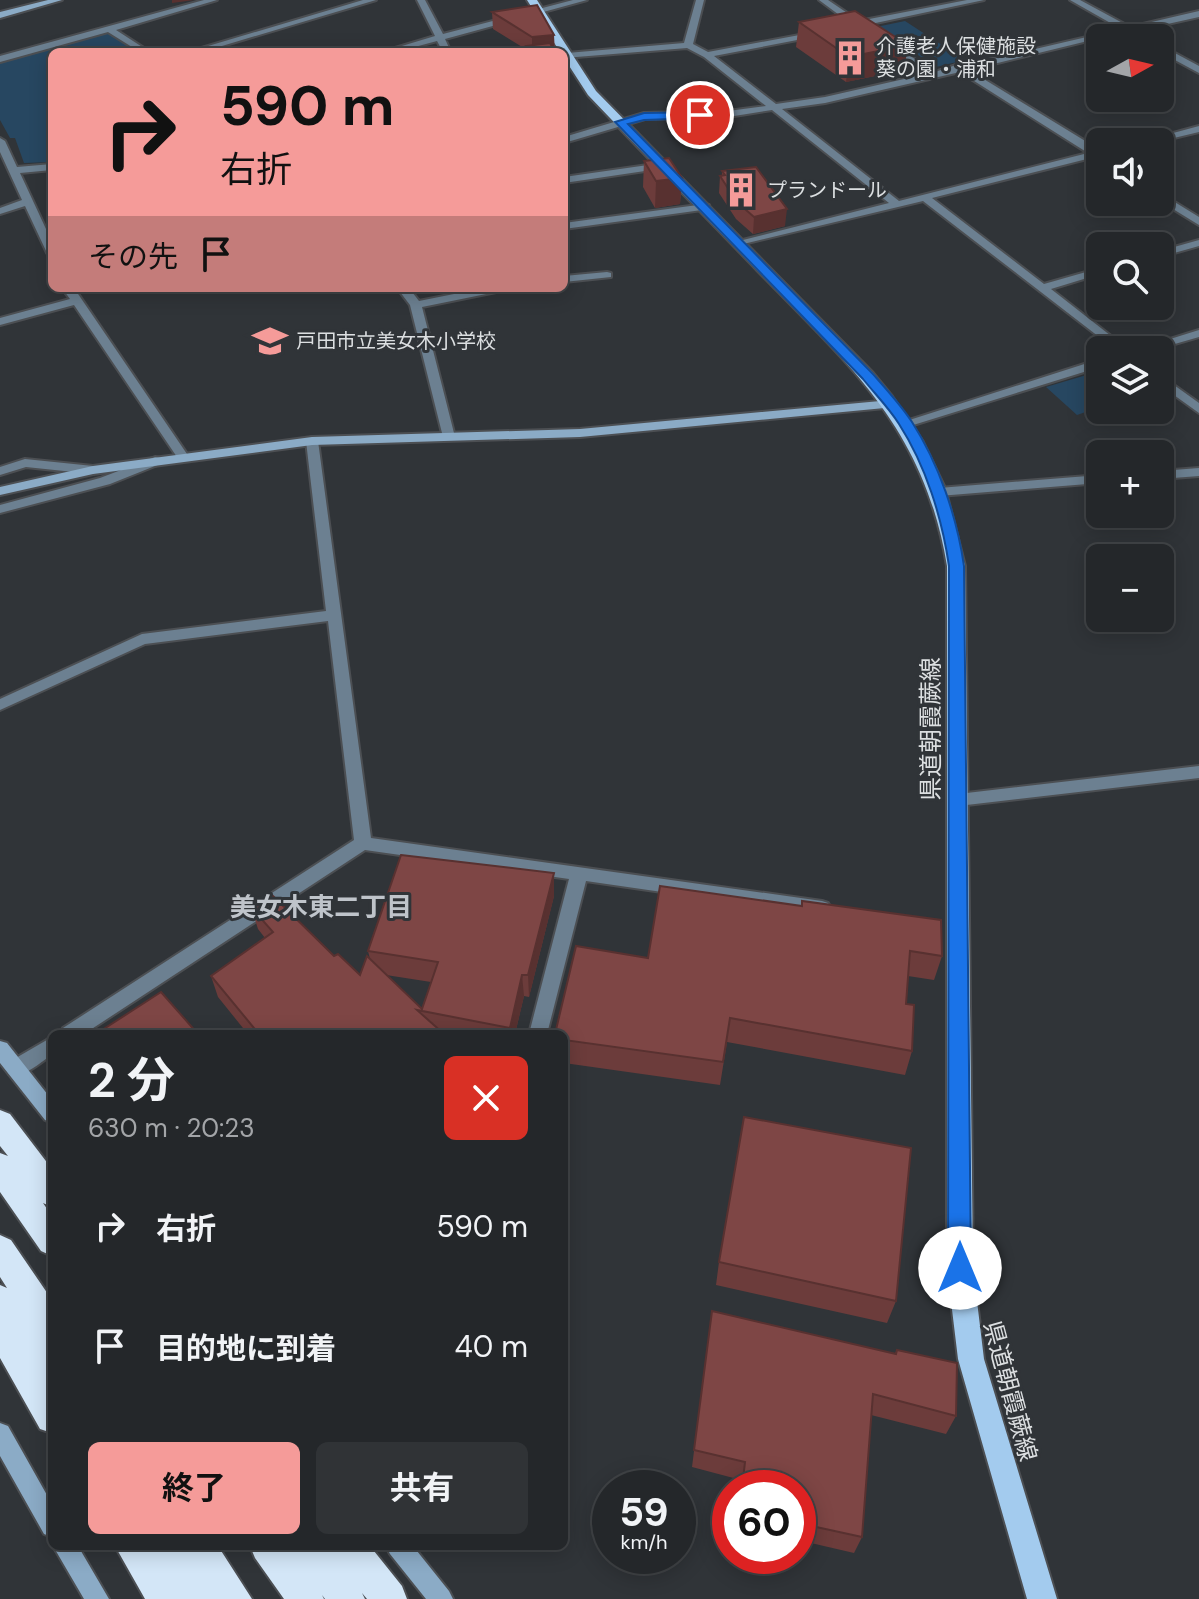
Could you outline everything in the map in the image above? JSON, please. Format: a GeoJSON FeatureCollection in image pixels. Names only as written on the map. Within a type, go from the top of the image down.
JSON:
{"type":"FeatureCollection","features":[{"type":"Feature","properties":{"kind":"highway"},"geometry":{"type":"LineString","coordinates":[[0,1123],[43,1178]]}},
{"type":"Feature","properties":{"kind":"highway"},"geometry":{"type":"LineString","coordinates":[[0,1167],[48,1235]]}},
{"type":"Feature","properties":{"kind":"highway"},"geometry":{"type":"LineString","coordinates":[[0,1250],[48,1322]]}},
{"type":"Feature","properties":{"kind":"highway"},"geometry":{"type":"LineString","coordinates":[[0,1300],[48,1373]]}},
{"type":"Feature","properties":{"kind":"highway"},"geometry":{"type":"LineString","coordinates":[[0,1327],[48,1410]]}},
{"type":"Feature","properties":{"kind":"highway"},"geometry":{"type":"LineString","coordinates":[[134,1550],[165,1599]]}},
{"type":"Feature","properties":{"kind":"highway"},"geometry":{"type":"LineString","coordinates":[[164,1550],[196,1599]]}},
{"type":"Feature","properties":{"kind":"highway"},"geometry":{"type":"LineString","coordinates":[[200,1550],[234,1599]]}},
{"type":"Feature","properties":{"kind":"highway"},"geometry":{"type":"LineString","coordinates":[[270,1550],[306,1599]]}},
{"type":"Feature","properties":{"kind":"highway"},"geometry":{"type":"LineString","coordinates":[[310,1550],[347,1599]]}},
{"type":"Feature","properties":{"kind":"highway"},"geometry":{"type":"LineString","coordinates":[[351,1550],[389,1599]]}},
{"type":"Feature","properties":{"kind":"main road","name":"県道朝霞蕨線"},"geometry":{"type":"LineString","coordinates":[[532,0],[562,48]]}},
{"type":"Feature","properties":{"kind":"main road","name":"県道朝霞蕨線"},"geometry":{"type":"LineString","coordinates":[[568,57],[592,93],[868,376],[891,404],[906,423],[939,492],[951,531],[956,566],[958,800],[950,927],[964,1321],[971,1359],[1042,1599]]}},
{"type":"Feature","properties":{"kind":"street"},"geometry":{"type":"LineString","coordinates":[[0,15],[58,0]]}},
{"type":"Feature","properties":{"kind":"street"},"geometry":{"type":"LineString","coordinates":[[164,0],[167,13]]}},
{"type":"Feature","properties":{"kind":"street"},"geometry":{"type":"LineString","coordinates":[[0,59],[213,0]]}},
{"type":"Feature","properties":{"kind":"street"},"geometry":{"type":"LineString","coordinates":[[206,48],[372,0]]}},
{"type":"Feature","properties":{"kind":"street"},"geometry":{"type":"LineString","coordinates":[[421,0],[445,48]]}},
{"type":"Feature","properties":{"kind":"street"},"geometry":{"type":"LineString","coordinates":[[401,48],[583,0]]}},
{"type":"Feature","properties":{"kind":"street"},"geometry":{"type":"LineString","coordinates":[[688,45],[700,0]]}},
{"type":"Feature","properties":{"kind":"street"},"geometry":{"type":"LineString","coordinates":[[823,0],[870,33]]}},
{"type":"Feature","properties":{"kind":"street"},"geometry":{"type":"LineString","coordinates":[[842,27],[980,0]]}},
{"type":"Feature","properties":{"kind":"street"},"geometry":{"type":"LineString","coordinates":[[1074,0],[1117,24]]}},
{"type":"Feature","properties":{"kind":"street"},"geometry":{"type":"LineString","coordinates":[[325,5],[335,11]]}},
{"type":"Feature","properties":{"kind":"street"},"geometry":{"type":"LineString","coordinates":[[1155,24],[1199,14]]}},
{"type":"Feature","properties":{"kind":"street"},"geometry":{"type":"LineString","coordinates":[[109,29],[140,48]]}},
{"type":"Feature","properties":{"kind":"street"},"geometry":{"type":"LineString","coordinates":[[707,55],[827,31]]}},
{"type":"Feature","properties":{"kind":"street"},"geometry":{"type":"LineString","coordinates":[[568,139],[644,116],[777,109],[1086,39]]}},
{"type":"Feature","properties":{"kind":"street"},"geometry":{"type":"LineString","coordinates":[[882,41],[932,74]]}},
{"type":"Feature","properties":{"kind":"street"},"geometry":{"type":"LineString","coordinates":[[568,56],[688,45],[707,55],[897,204]]}},
{"type":"Feature","properties":{"kind":"street"},"geometry":{"type":"LineString","coordinates":[[1174,56],[1199,70]]}},
{"type":"Feature","properties":{"kind":"street"},"geometry":{"type":"LineString","coordinates":[[959,67],[1086,147]]}},
{"type":"Feature","properties":{"kind":"street"},"geometry":{"type":"LineString","coordinates":[[1174,135],[1199,129]]}},
{"type":"Feature","properties":{"kind":"street"},"geometry":{"type":"LineString","coordinates":[[1,145],[48,244]]}},
{"type":"Feature","properties":{"kind":"street"},"geometry":{"type":"LineString","coordinates":[[739,244],[1086,158]]}},
{"type":"Feature","properties":{"kind":"street"},"geometry":{"type":"LineString","coordinates":[[568,179],[664,166]]}},
{"type":"Feature","properties":{"kind":"street"},"geometry":{"type":"LineString","coordinates":[[14,170],[48,167]]}},
{"type":"Feature","properties":{"kind":"street"},"geometry":{"type":"LineString","coordinates":[[924,197],[1105,336]]}},
{"type":"Feature","properties":{"kind":"street"},"geometry":{"type":"LineString","coordinates":[[0,211],[28,202]]}},
{"type":"Feature","properties":{"kind":"street"},"geometry":{"type":"LineString","coordinates":[[1174,205],[1199,222]]}},
{"type":"Feature","properties":{"kind":"street"},"geometry":{"type":"LineString","coordinates":[[568,225],[705,207]]}},
{"type":"Feature","properties":{"kind":"street"},"geometry":{"type":"LineString","coordinates":[[39,225],[48,224]]}},
{"type":"Feature","properties":{"kind":"street"},"geometry":{"type":"LineString","coordinates":[[1174,250],[1199,243]]}},
{"type":"Feature","properties":{"kind":"street"},"geometry":{"type":"LineString","coordinates":[[568,279],[607,275]]}},
{"type":"Feature","properties":{"kind":"street"},"geometry":{"type":"LineString","coordinates":[[1042,288],[1086,275]]}},
{"type":"Feature","properties":{"kind":"street"},"geometry":{"type":"LineString","coordinates":[[70,292],[183,457]]}},
{"type":"Feature","properties":{"kind":"street"},"geometry":{"type":"LineString","coordinates":[[406,292],[416,305],[449,437]]}},
{"type":"Feature","properties":{"kind":"street"},"geometry":{"type":"LineString","coordinates":[[416,305],[481,292]]}},
{"type":"Feature","properties":{"kind":"street"},"geometry":{"type":"LineString","coordinates":[[0,322],[74,301]]}},
{"type":"Feature","properties":{"kind":"street"},"geometry":{"type":"LineString","coordinates":[[1174,340],[1199,333]]}},
{"type":"Feature","properties":{"kind":"street"},"geometry":{"type":"LineString","coordinates":[[906,423],[1086,367]]}},
{"type":"Feature","properties":{"kind":"street"},"geometry":{"type":"LineString","coordinates":[[1174,390],[1199,409]]}},
{"type":"Feature","properties":{"kind":"street"},"geometry":{"type":"LineString","coordinates":[[0,491],[93,470],[312,441],[580,433],[891,404]]}},
{"type":"Feature","properties":{"kind":"street"},"geometry":{"type":"LineString","coordinates":[[312,441],[363,843]]}},
{"type":"Feature","properties":{"kind":"street"},"geometry":{"type":"LineString","coordinates":[[0,509],[105,481],[156,460]]}},
{"type":"Feature","properties":{"kind":"street"},"geometry":{"type":"LineString","coordinates":[[0,471],[25,463],[93,470]]}},
{"type":"Feature","properties":{"kind":"street"},"geometry":{"type":"LineString","coordinates":[[1174,474],[1199,472]]}},
{"type":"Feature","properties":{"kind":"street"},"geometry":{"type":"LineString","coordinates":[[939,492],[1086,480]]}},
{"type":"Feature","properties":{"kind":"street"},"geometry":{"type":"LineString","coordinates":[[0,705],[142,639],[334,615]]}},
{"type":"Feature","properties":{"kind":"street"},"geometry":{"type":"LineString","coordinates":[[958,800],[1199,772]]}},
{"type":"Feature","properties":{"kind":"street"},"geometry":{"type":"LineString","coordinates":[[75,1030],[363,843],[832,910]]}},
{"type":"Feature","properties":{"kind":"street"},"geometry":{"type":"LineString","coordinates":[[539,1030],[579,874]]}},
{"type":"Feature","properties":{"kind":"street"},"geometry":{"type":"LineString","coordinates":[[16,1068],[48,1048]]}},
{"type":"Feature","properties":{"kind":"street"},"geometry":{"type":"LineString","coordinates":[[0,1049],[48,1109]]}},
{"type":"Feature","properties":{"kind":"street"},"geometry":{"type":"LineString","coordinates":[[0,1434],[48,1519]]}},
{"type":"Feature","properties":{"kind":"street"},"geometry":{"type":"LineString","coordinates":[[67,1550],[97,1599]]}},
{"type":"Feature","properties":{"kind":"street"},"geometry":{"type":"LineString","coordinates":[[401,1550],[441,1599]]}},
{"type":"Feature","properties":{"kind":"shaded area"},"geometry":{"type":"Polygon","coordinates":[[[905,21],[965,60],[936,67],[876,27],[905,21]]]}},
{"type":"Feature","properties":{"kind":"shaded area"},"geometry":{"type":"Polygon","coordinates":[[[109,33],[133,48],[50,48],[109,33]]]}},
{"type":"Feature","properties":{"kind":"shaded area"},"geometry":{"type":"Polygon","coordinates":[[[48,49],[48,162],[24,163],[15,138],[10,138],[0,120],[0,62],[48,49]]]}},
{"type":"Feature","properties":{"kind":"shaded area"},"geometry":{"type":"Polygon","coordinates":[[[1086,375],[1086,412],[1077,415],[1046,387],[1086,375]]]}},
{"type":"Feature","properties":{"kind":"building"},"geometry":{"type":"Polygon","coordinates":[[[537,5],[554,35],[532,37],[492,12],[537,5]]]}},
{"type":"Feature","properties":{"kind":"building"},"geometry":{"type":"Polygon","coordinates":[[[855,11],[908,45],[849,57],[799,22],[855,11]]]}},
{"type":"Feature","properties":{"kind":"building"},"geometry":{"type":"Polygon","coordinates":[[[550,43],[553,48],[527,48],[526,46],[550,43]]]}},
{"type":"Feature","properties":{"kind":"building"},"geometry":{"type":"Polygon","coordinates":[[[669,158],[682,178],[656,181],[644,161],[669,158]]]}},
{"type":"Feature","properties":{"kind":"building"},"geometry":{"type":"Polygon","coordinates":[[[756,167],[787,209],[754,217],[737,202],[720,176],[725,175],[722,171],[756,167]]]}},
{"type":"Feature","properties":{"kind":"building"},"geometry":{"type":"Polygon","coordinates":[[[401,855],[554,873],[528,975],[522,975],[510,1028],[417,1010],[440,1030],[251,1030],[254,1028],[211,976],[273,932],[251,907],[271,894],[334,956],[338,954],[360,975],[367,956],[422,1009],[438,962],[368,951],[401,855]]]}},
{"type":"Feature","properties":{"kind":"building"},"geometry":{"type":"Polygon","coordinates":[[[660,886],[802,906],[802,901],[941,920],[942,956],[910,951],[906,1004],[914,1005],[912,1051],[730,1018],[723,1062],[568,1041],[568,1030],[556,1030],[576,946],[648,958],[660,886]]]}},
{"type":"Feature","properties":{"kind":"building"},"geometry":{"type":"Polygon","coordinates":[[[161,992],[194,1030],[102,1030],[161,992]]]}},
{"type":"Feature","properties":{"kind":"building"},"geometry":{"type":"Polygon","coordinates":[[[744,1117],[911,1148],[896,1301],[719,1262],[744,1117]]]}},
{"type":"Feature","properties":{"kind":"building"},"geometry":{"type":"Polygon","coordinates":[[[712,1311],[896,1354],[897,1350],[957,1363],[956,1416],[873,1394],[862,1537],[816,1527],[816,1470],[744,1470],[745,1462],[694,1450],[712,1311]]]}},
{"type":"Feature","properties":{"kind":"place","name":"介護老人保健施設 葵の園・浦和"},"geometry":{"type":"Point","coordinates":[850,58]}},
{"type":"Feature","properties":{"kind":"place","name":"プランドール"},"geometry":{"type":"Point","coordinates":[741,190]}},
{"type":"Feature","properties":{"kind":"place","name":"戸田市立美女木小学校"},"geometry":{"type":"Point","coordinates":[270,341]}},
{"type":"Feature","properties":{"kind":"district","name":"美女木東二丁目"},"geometry":{"type":"Point","coordinates":[321,907]}},
{"type":"Feature","properties":{"kind":"route"},"geometry":{"type":"LineString","coordinates":[[700,115],[644,116],[621,122],[868,376],[891,404],[906,423],[931,474],[951,531],[956,566],[960,1268]]}}]}
